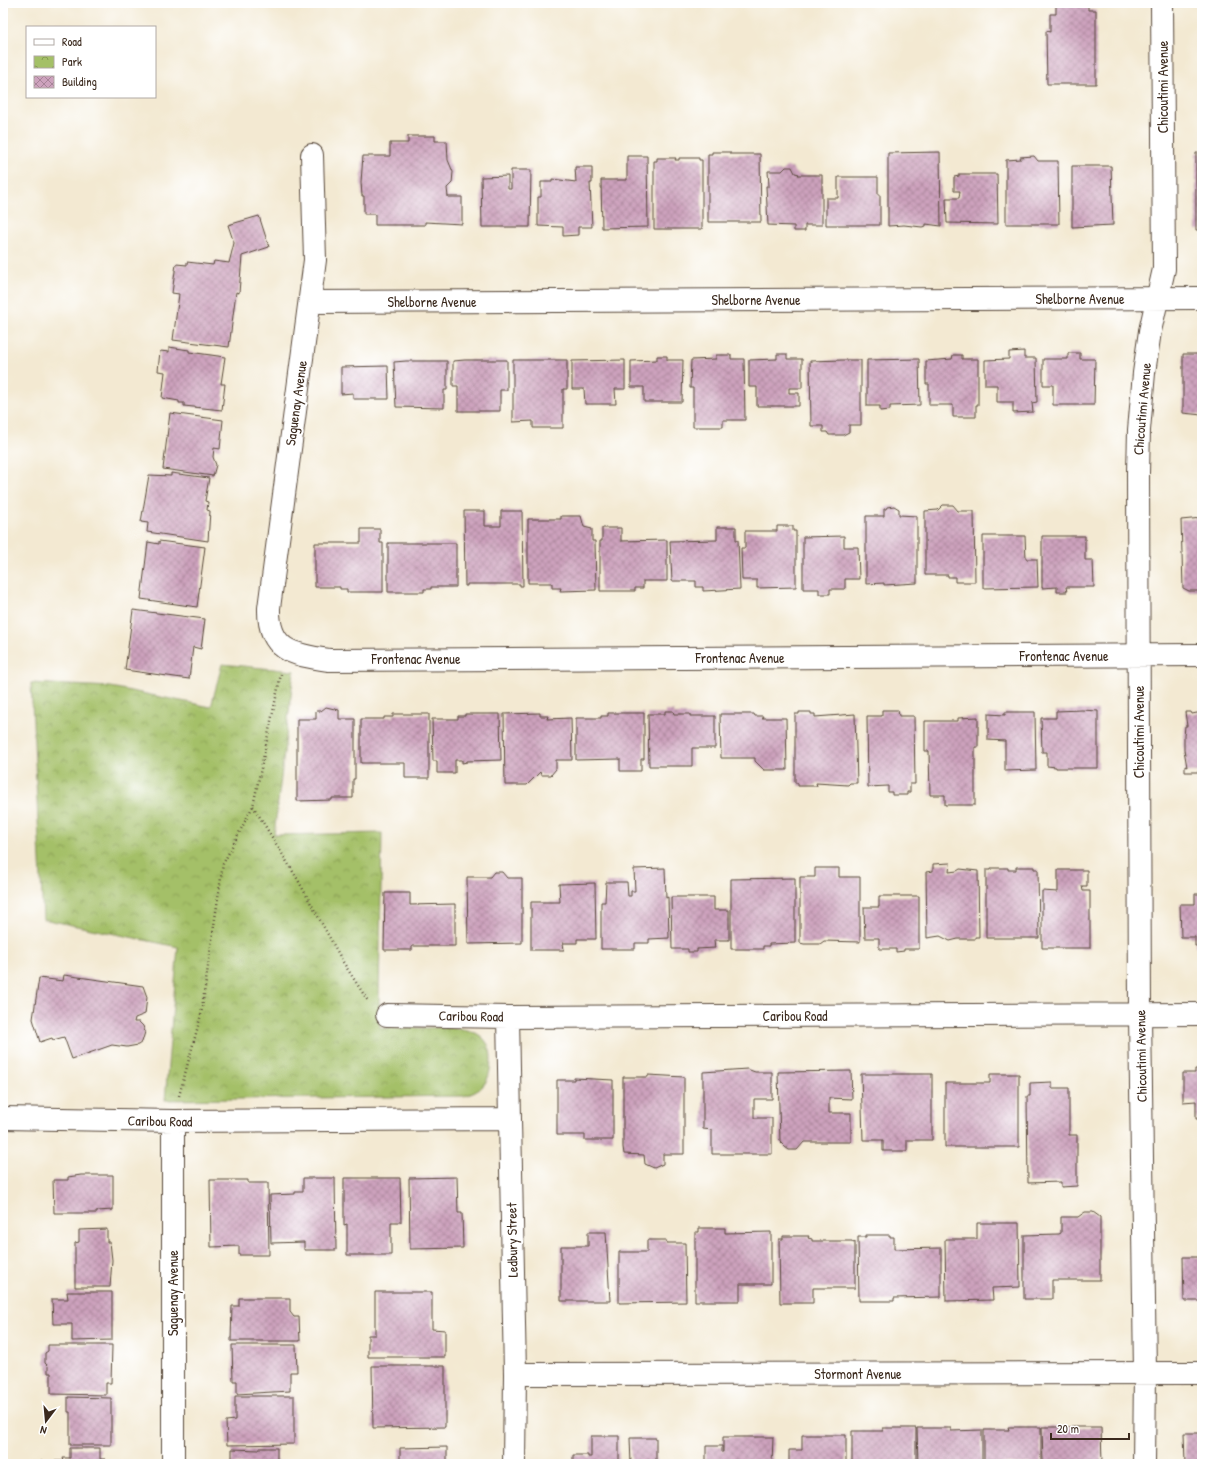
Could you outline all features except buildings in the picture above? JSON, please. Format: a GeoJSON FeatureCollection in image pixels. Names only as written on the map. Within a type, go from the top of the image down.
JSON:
{"type":"FeatureCollection","features":[{"type":"Feature","properties":{"kind":"street","name":"Chicoutimi Avenue"},"geometry":{"type":"LineString","coordinates":[[1144,1464],[1145,1373],[1140,1014],[1139,430],[1144,373],[1150,331],[1164,269],[1162,3]]}},
{"type":"Feature","properties":{"kind":"street","name":"Saguenay Avenue"},"geometry":{"type":"LineString","coordinates":[[281,646],[273,637],[269,625],[269,608],[315,260],[312,155]]}},
{"type":"Feature","properties":{"kind":"street","name":"Shelborne Avenue"},"geometry":{"type":"LineString","coordinates":[[310,302],[1202,298]]}},
{"type":"Feature","properties":{"kind":"street","name":"Frontenac Avenue"},"geometry":{"type":"LineString","coordinates":[[281,646],[310,657],[329,660],[1202,655]]}},
{"type":"Feature","properties":{"kind":"street","name":"Caribou Road"},"geometry":{"type":"LineString","coordinates":[[388,1015],[508,1017],[1202,1014]]}},
{"type":"Feature","properties":{"kind":"street","name":"Ledbury Street"},"geometry":{"type":"LineString","coordinates":[[508,1017],[515,1374],[514,1464]]}},
{"type":"Feature","properties":{"kind":"street","name":"Caribou Road"},"geometry":{"type":"LineString","coordinates":[[3,1118],[173,1121],[509,1119]]}},
{"type":"Feature","properties":{"kind":"street","name":"Saguenay Avenue"},"geometry":{"type":"LineString","coordinates":[[173,1121],[173,1464]]}},
{"type":"Feature","properties":{"kind":"street","name":"Stormont Avenue"},"geometry":{"type":"LineString","coordinates":[[515,1374],[1202,1373]]}},
{"type":"Feature","properties":{"kind":"path"},"geometry":{"type":"LineString","coordinates":[[173,1121],[201,1015],[223,864],[253,806],[281,674],[281,646]]}},
{"type":"Feature","properties":{"kind":"path"},"geometry":{"type":"LineString","coordinates":[[253,806],[298,880],[343,962],[367,1000],[388,1015]]}},
{"type":"Feature","properties":{"kind":"green space"},"geometry":{"type":"Polygon","coordinates":[[[222,664],[294,671],[274,835],[382,833],[379,995],[380,1028],[450,1028],[473,1032],[488,1044],[491,1055],[489,1076],[482,1088],[464,1096],[165,1100],[178,947],[43,919],[31,683],[111,687],[211,707],[222,664]]]}}]}
